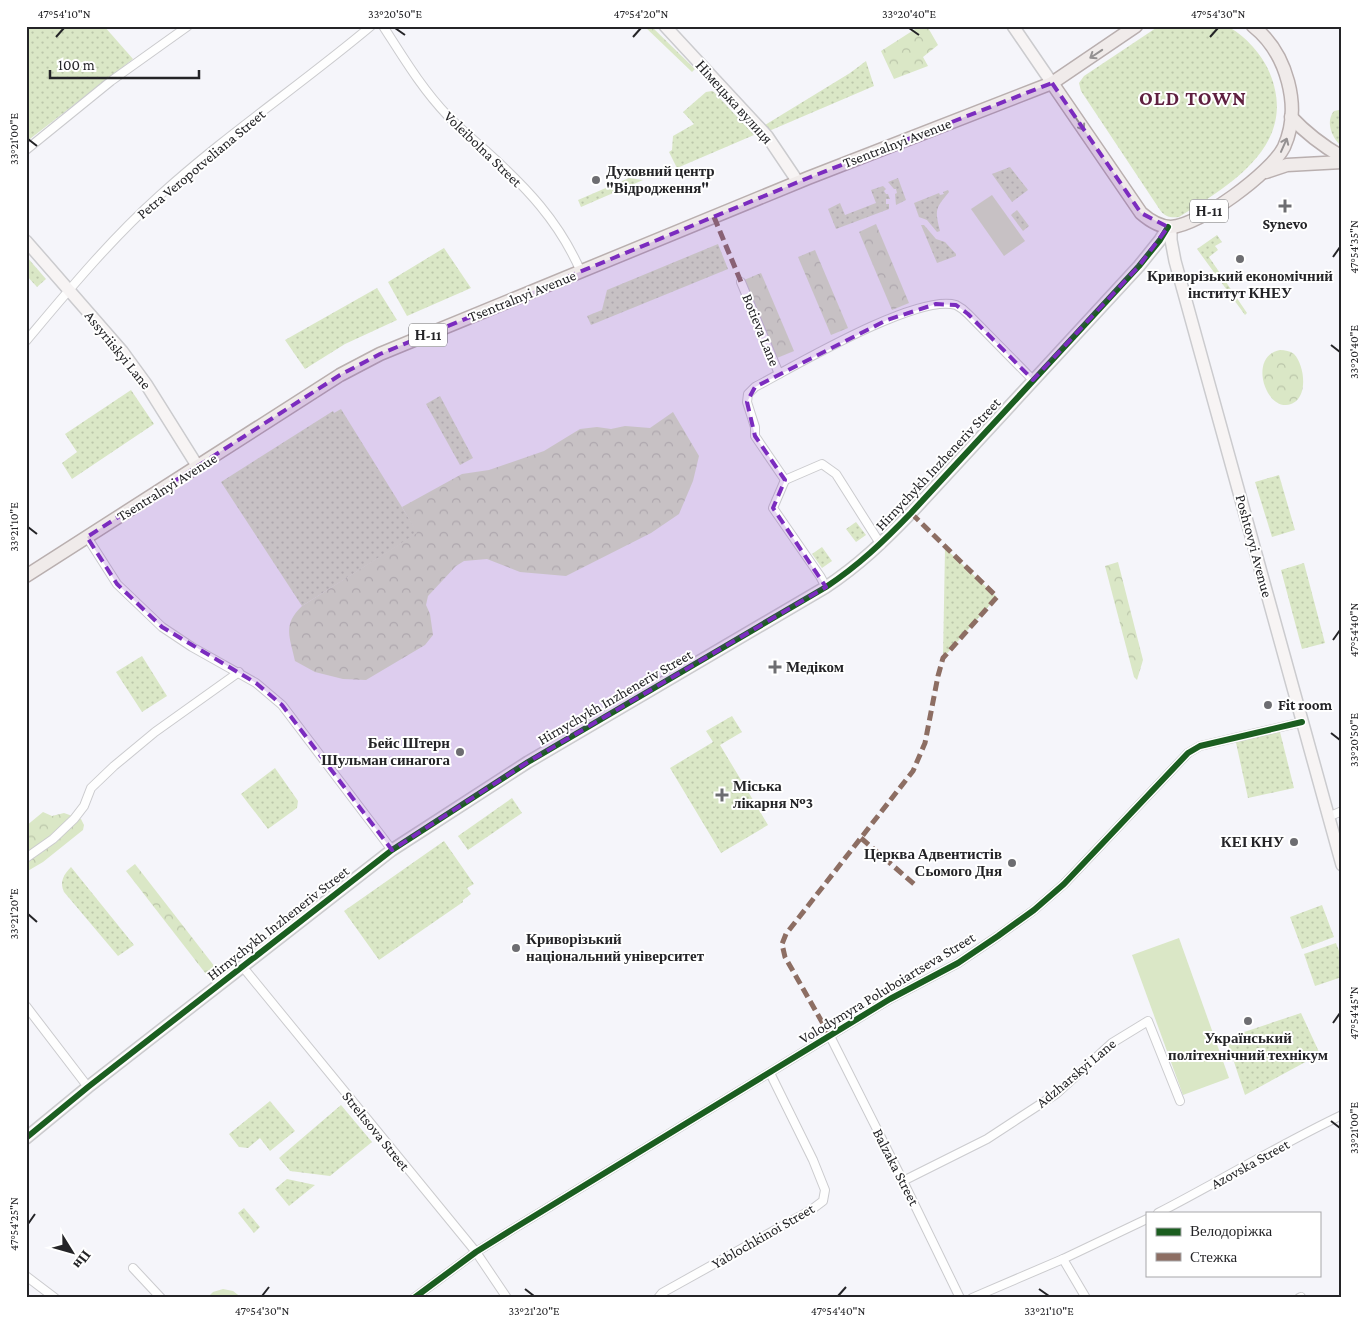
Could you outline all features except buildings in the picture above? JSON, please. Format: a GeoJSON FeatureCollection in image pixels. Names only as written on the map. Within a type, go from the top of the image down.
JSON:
{"type":"FeatureCollection","features":[{"type":"Feature","properties":{"kind":"main road","name":"Н-11"},"geometry":{"type":"LineString","coordinates":[[1136,26],[1052,83],[1141,213],[1154,222],[1170,227],[1181,225],[1206,213],[1264,172],[1278,157],[1283,148],[1291,116],[1289,86],[1281,60],[1265,37],[1253,26]]}},
{"type":"Feature","properties":{"kind":"main road","name":"Tsentralnyi Avenue"},"geometry":{"type":"LineString","coordinates":[[26,576],[340,376],[380,354],[798,182],[1052,83]]}},
{"type":"Feature","properties":{"kind":"main road"},"geometry":{"type":"LineString","coordinates":[[1291,116],[1303,129],[1342,157]]}},
{"type":"Feature","properties":{"kind":"main road","name":"Н-11"},"geometry":{"type":"LineString","coordinates":[[1264,172],[1287,165],[1342,162]]}},
{"type":"Feature","properties":{"kind":"street"},"geometry":{"type":"LineString","coordinates":[[26,150],[112,81],[188,26]]}},
{"type":"Feature","properties":{"kind":"street","name":"Petra Veropotveliana Street"},"geometry":{"type":"LineString","coordinates":[[26,342],[126,228],[158,197],[245,123],[325,64],[372,26]]}},
{"type":"Feature","properties":{"kind":"street","name":"Voleibolna Street"},"geometry":{"type":"LineString","coordinates":[[383,26],[428,94],[449,118],[520,183],[554,223],[567,241],[581,272]]}},
{"type":"Feature","properties":{"kind":"street","name":"Німецька вулиця"},"geometry":{"type":"LineString","coordinates":[[665,26],[767,136],[798,182]]}},
{"type":"Feature","properties":{"kind":"street"},"geometry":{"type":"LineString","coordinates":[[1013,26],[1052,83]]}},
{"type":"Feature","properties":{"kind":"street","name":"Hirnychykh Inzheneriv Street"},"geometry":{"type":"LineString","coordinates":[[26,1138],[88,1087],[392,850],[528,762],[826,587],[859,563],[881,545],[1139,266],[1170,227]]}},
{"type":"Feature","properties":{"kind":"street","name":"Poshtovyi Avenue"},"geometry":{"type":"LineString","coordinates":[[1170,227],[1174,261],[1342,865]]}},
{"type":"Feature","properties":{"kind":"street","name":"Assyriiskyi Lane"},"geometry":{"type":"LineString","coordinates":[[26,241],[122,351],[146,384],[198,467]]}},
{"type":"Feature","properties":{"kind":"street","name":"Botieva Lane"},"geometry":{"type":"LineString","coordinates":[[741,282],[779,374],[755,386],[748,394],[747,402],[755,427],[755,436],[785,480]]}},
{"type":"Feature","properties":{"kind":"street"},"geometry":{"type":"LineString","coordinates":[[779,374],[828,348],[915,308],[936,304],[951,304],[962,308],[973,318],[1033,380]]}},
{"type":"Feature","properties":{"kind":"street"},"geometry":{"type":"LineString","coordinates":[[826,587],[773,508],[785,480],[822,464],[830,468],[836,474],[881,545]]}},
{"type":"Feature","properties":{"kind":"street"},"geometry":{"type":"LineString","coordinates":[[87,537],[117,584],[162,627],[192,648],[239,672],[268,692],[282,705],[392,850]]}},
{"type":"Feature","properties":{"kind":"street"},"geometry":{"type":"LineString","coordinates":[[26,858],[53,839],[74,819],[84,806],[91,788],[114,766],[155,732],[239,672]]}},
{"type":"Feature","properties":{"kind":"street","name":"Volodymyra Poluboiartseva Street"},"geometry":{"type":"LineString","coordinates":[[414,1298],[476,1252],[890,999],[958,963],[1034,910],[1064,884],[1188,753],[1200,746],[1302,722]]}},
{"type":"Feature","properties":{"kind":"street"},"geometry":{"type":"LineString","coordinates":[[1328,817],[1342,811]]}},
{"type":"Feature","properties":{"kind":"street","name":"Streltsova Street"},"geometry":{"type":"LineString","coordinates":[[242,966],[476,1252],[507,1298]]}},
{"type":"Feature","properties":{"kind":"street"},"geometry":{"type":"LineString","coordinates":[[26,1006],[88,1087]]}},
{"type":"Feature","properties":{"kind":"street","name":"Adzharskyi Lane"},"geometry":{"type":"LineString","coordinates":[[903,1181],[987,1139],[1056,1094],[1112,1042],[1148,1021],[1180,1101]]}},
{"type":"Feature","properties":{"kind":"street","name":"Balzaka Street"},"geometry":{"type":"LineString","coordinates":[[830,1036],[960,1298]]}},
{"type":"Feature","properties":{"kind":"street","name":"Yablochkinoi Street"},"geometry":{"type":"LineString","coordinates":[[658,1298],[662,1293],[811,1210],[824,1200],[826,1190],[770,1073]]}},
{"type":"Feature","properties":{"kind":"street","name":"Azovska Street"},"geometry":{"type":"LineString","coordinates":[[1160,1212],[1220,1181],[1299,1136],[1342,1115]]}},
{"type":"Feature","properties":{"kind":"street"},"geometry":{"type":"LineString","coordinates":[[972,1298],[1063,1259],[1146,1219]]}},
{"type":"Feature","properties":{"kind":"street"},"geometry":{"type":"LineString","coordinates":[[1063,1259],[1086,1298]]}},
{"type":"Feature","properties":{"kind":"street"},"geometry":{"type":"LineString","coordinates":[[134,1268],[161,1298]]}},
{"type":"Feature","properties":{"kind":"street"},"geometry":{"type":"LineString","coordinates":[[26,1276],[55,1298]]}},
{"type":"Feature","properties":{"kind":"highlighted area"},"geometry":{"type":"Polygon","coordinates":[[[1052,83],[1141,213],[1168,227],[1139,266],[1033,380],[968,314],[956,305],[936,304],[887,320],[755,387],[747,402],[755,436],[785,480],[773,508],[826,587],[528,762],[392,850],[282,705],[256,683],[162,627],[117,584],[87,537],[340,375],[380,354],[808,178],[1052,83]]]}},
{"type":"Feature","properties":{"kind":"green space"},"geometry":{"type":"Polygon","coordinates":[[[26,26],[104,26],[133,59],[26,142],[26,26]]]}},
{"type":"Feature","properties":{"kind":"green space"},"geometry":{"type":"Polygon","coordinates":[[[644,26],[651,26],[695,69],[692,72],[644,26]]]}},
{"type":"Feature","properties":{"kind":"green space"},"geometry":{"type":"Polygon","coordinates":[[[920,26],[927,26],[938,45],[923,57],[928,66],[894,79],[881,51],[920,26]]]}},
{"type":"Feature","properties":{"kind":"green space"},"geometry":{"type":"Polygon","coordinates":[[[1159,26],[1225,26],[1239,33],[1264,61],[1276,94],[1276,117],[1269,138],[1257,157],[1221,190],[1179,217],[1168,216],[1160,210],[1081,91],[1079,83],[1084,76],[1159,26]]]}},
{"type":"Feature","properties":{"kind":"green space"},"geometry":{"type":"Polygon","coordinates":[[[866,61],[874,86],[769,131],[765,125],[850,73],[866,61]]]}},
{"type":"Feature","properties":{"kind":"green space"},"geometry":{"type":"Polygon","coordinates":[[[712,91],[754,135],[677,168],[669,152],[672,150],[673,136],[694,124],[683,112],[706,92],[712,91]]]}},
{"type":"Feature","properties":{"kind":"green space"},"geometry":{"type":"Polygon","coordinates":[[[1339,110],[1342,112],[1342,147],[1335,139],[1330,125],[1331,115],[1334,111],[1339,110]]]}},
{"type":"Feature","properties":{"kind":"green space"},"geometry":{"type":"Polygon","coordinates":[[[1010,167],[1028,190],[1012,202],[992,174],[1010,167]]]}},
{"type":"Feature","properties":{"kind":"green space"},"geometry":{"type":"Polygon","coordinates":[[[629,178],[643,180],[581,207],[578,200],[629,178]]]}},
{"type":"Feature","properties":{"kind":"green space"},"geometry":{"type":"Polygon","coordinates":[[[898,178],[906,200],[896,205],[896,189],[888,182],[898,178]]]}},
{"type":"Feature","properties":{"kind":"green space"},"geometry":{"type":"Polygon","coordinates":[[[883,186],[890,199],[886,199],[889,209],[836,229],[828,209],[840,203],[845,215],[876,203],[871,190],[883,186]]]}},
{"type":"Feature","properties":{"kind":"green space"},"geometry":{"type":"Polygon","coordinates":[[[948,190],[949,192],[937,210],[940,231],[937,232],[927,220],[919,217],[914,203],[939,193],[940,195],[944,194],[943,192],[948,190]]]}},
{"type":"Feature","properties":{"kind":"green space"},"geometry":{"type":"Polygon","coordinates":[[[992,195],[1025,241],[1004,256],[971,209],[992,195]]]}},
{"type":"Feature","properties":{"kind":"green space"},"geometry":{"type":"Polygon","coordinates":[[[1017,210],[1029,226],[1023,231],[1011,215],[1017,210]]]}},
{"type":"Feature","properties":{"kind":"green space"},"geometry":{"type":"Polygon","coordinates":[[[876,224],[909,303],[892,310],[859,232],[876,224]]]}},
{"type":"Feature","properties":{"kind":"green space"},"geometry":{"type":"Polygon","coordinates":[[[921,225],[924,225],[936,239],[945,242],[956,256],[937,263],[921,225]]]}},
{"type":"Feature","properties":{"kind":"green space"},"geometry":{"type":"Polygon","coordinates":[[[1217,235],[1222,242],[1215,246],[1218,250],[1209,257],[1247,313],[1245,315],[1197,249],[1217,235]]]}},
{"type":"Feature","properties":{"kind":"green space"},"geometry":{"type":"Polygon","coordinates":[[[718,244],[728,269],[591,325],[587,316],[602,310],[607,290],[718,244]]]}},
{"type":"Feature","properties":{"kind":"green space"},"geometry":{"type":"Polygon","coordinates":[[[444,248],[471,288],[407,316],[388,282],[444,248]]]}},
{"type":"Feature","properties":{"kind":"green space"},"geometry":{"type":"Polygon","coordinates":[[[815,250],[848,328],[831,335],[798,257],[815,250]]]}},
{"type":"Feature","properties":{"kind":"green space"},"geometry":{"type":"Polygon","coordinates":[[[26,256],[46,279],[37,287],[26,275],[26,256]]]}},
{"type":"Feature","properties":{"kind":"green space"},"geometry":{"type":"Polygon","coordinates":[[[761,273],[794,351],[777,358],[744,280],[761,273]]]}},
{"type":"Feature","properties":{"kind":"green space"},"geometry":{"type":"Polygon","coordinates":[[[377,288],[397,320],[345,344],[305,369],[285,340],[377,288]]]}},
{"type":"Feature","properties":{"kind":"green space"},"geometry":{"type":"Polygon","coordinates":[[[1280,350],[1294,354],[1298,359],[1303,374],[1302,391],[1299,398],[1294,403],[1286,405],[1278,403],[1271,398],[1263,380],[1262,370],[1265,361],[1270,354],[1280,350]]]}},
{"type":"Feature","properties":{"kind":"green space"},"geometry":{"type":"Polygon","coordinates":[[[131,390],[154,424],[72,479],[62,463],[77,452],[65,434],[131,390]]]}},
{"type":"Feature","properties":{"kind":"green space"},"geometry":{"type":"Polygon","coordinates":[[[440,396],[473,458],[460,465],[426,404],[440,396]]]}},
{"type":"Feature","properties":{"kind":"green space"},"geometry":{"type":"Polygon","coordinates":[[[341,409],[418,533],[302,606],[221,482],[333,411],[334,413],[341,409]]]}},
{"type":"Feature","properties":{"kind":"green space"},"geometry":{"type":"Polygon","coordinates":[[[673,412],[699,456],[693,481],[679,514],[651,533],[566,576],[520,572],[487,559],[464,561],[456,566],[428,596],[426,605],[430,614],[433,635],[425,645],[366,680],[343,679],[315,672],[295,661],[289,632],[292,619],[302,606],[417,533],[402,507],[462,474],[489,470],[544,451],[580,429],[597,427],[611,429],[625,426],[650,428],[673,412]]]}},
{"type":"Feature","properties":{"kind":"green space"},"geometry":{"type":"Polygon","coordinates":[[[1279,475],[1295,530],[1272,537],[1255,482],[1279,475]]]}},
{"type":"Feature","properties":{"kind":"green space"},"geometry":{"type":"Polygon","coordinates":[[[856,522],[866,535],[856,542],[846,529],[856,522]]]}},
{"type":"Feature","properties":{"kind":"green space"},"geometry":{"type":"Polygon","coordinates":[[[822,547],[832,561],[822,568],[812,554],[822,547]]]}},
{"type":"Feature","properties":{"kind":"green space"},"geometry":{"type":"Polygon","coordinates":[[[945,548],[997,597],[943,658],[945,548]]]}},
{"type":"Feature","properties":{"kind":"green space"},"geometry":{"type":"Polygon","coordinates":[[[1118,562],[1143,660],[1137,680],[1134,677],[1105,566],[1118,562]]]}},
{"type":"Feature","properties":{"kind":"green space"},"geometry":{"type":"Polygon","coordinates":[[[1304,563],[1325,643],[1302,649],[1281,570],[1304,563]]]}},
{"type":"Feature","properties":{"kind":"green space"},"geometry":{"type":"Polygon","coordinates":[[[142,656],[167,696],[142,712],[116,672],[142,656]]]}},
{"type":"Feature","properties":{"kind":"green space"},"geometry":{"type":"Polygon","coordinates":[[[732,716],[742,732],[720,745],[768,825],[721,853],[670,768],[713,742],[706,731],[732,716]]]}},
{"type":"Feature","properties":{"kind":"green space"},"geometry":{"type":"Polygon","coordinates":[[[1279,728],[1294,788],[1248,798],[1235,738],[1279,728]]]}},
{"type":"Feature","properties":{"kind":"green space"},"geometry":{"type":"Polygon","coordinates":[[[275,768],[298,801],[297,808],[268,829],[241,794],[275,768]]]}},
{"type":"Feature","properties":{"kind":"green space"},"geometry":{"type":"Polygon","coordinates":[[[512,798],[522,813],[468,850],[458,836],[512,798]]]}},
{"type":"Feature","properties":{"kind":"green space"},"geometry":{"type":"Polygon","coordinates":[[[43,812],[52,816],[64,813],[81,819],[84,825],[83,830],[43,862],[26,872],[26,858],[31,854],[26,846],[26,826],[43,812]]]}},
{"type":"Feature","properties":{"kind":"green space"},"geometry":{"type":"Polygon","coordinates":[[[444,841],[474,884],[467,888],[471,894],[463,902],[379,960],[344,911],[444,841]]]}},
{"type":"Feature","properties":{"kind":"green space"},"geometry":{"type":"Polygon","coordinates":[[[135,864],[215,967],[206,974],[126,871],[135,864]]]}},
{"type":"Feature","properties":{"kind":"green space"},"geometry":{"type":"Polygon","coordinates":[[[71,867],[134,945],[118,956],[64,892],[63,878],[71,867]]]}},
{"type":"Feature","properties":{"kind":"green space"},"geometry":{"type":"Polygon","coordinates":[[[1322,905],[1334,937],[1302,949],[1290,917],[1322,905]]]}},
{"type":"Feature","properties":{"kind":"green space"},"geometry":{"type":"Polygon","coordinates":[[[1179,938],[1229,1078],[1183,1095],[1132,955],[1179,938]]]}},
{"type":"Feature","properties":{"kind":"green space"},"geometry":{"type":"Polygon","coordinates":[[[1336,943],[1342,959],[1342,977],[1315,986],[1304,954],[1336,943]]]}},
{"type":"Feature","properties":{"kind":"green space"},"geometry":{"type":"Polygon","coordinates":[[[1301,1013],[1320,1054],[1245,1095],[1226,1038],[1301,1013]]]}},
{"type":"Feature","properties":{"kind":"green space"},"geometry":{"type":"Polygon","coordinates":[[[270,1101],[295,1131],[270,1151],[260,1138],[248,1148],[239,1147],[229,1134],[270,1101]]]}},
{"type":"Feature","properties":{"kind":"green space"},"geometry":{"type":"Polygon","coordinates":[[[341,1105],[372,1142],[330,1176],[290,1171],[279,1158],[341,1105]]]}},
{"type":"Feature","properties":{"kind":"green space"},"geometry":{"type":"Polygon","coordinates":[[[287,1179],[315,1185],[289,1206],[275,1189],[287,1179]]]}},
{"type":"Feature","properties":{"kind":"green space"},"geometry":{"type":"Polygon","coordinates":[[[244,1208],[260,1227],[254,1233],[238,1213],[244,1208]]]}},
{"type":"Feature","properties":{"kind":"green space"},"geometry":{"type":"Polygon","coordinates":[[[223,1289],[233,1291],[242,1298],[207,1298],[213,1292],[223,1289]]]}},
{"type":"Feature","properties":{"kind":"marked path"},"geometry":{"type":"LineString","coordinates":[[714,217],[741,282]]}},
{"type":"Feature","properties":{"kind":"marked path"},"geometry":{"type":"LineString","coordinates":[[830,1036],[785,957],[782,944],[786,934],[913,771],[925,743],[943,658],[997,597],[911,513]]}},
{"type":"Feature","properties":{"kind":"marked path"},"geometry":{"type":"LineString","coordinates":[[861,838],[914,884]]}},
{"type":"Feature","properties":{"kind":"cycle path"},"geometry":{"type":"LineString","coordinates":[[26,1138],[88,1087],[392,850],[528,762],[826,587],[860,562],[911,513],[1139,266],[1168,227]]}},
{"type":"Feature","properties":{"kind":"cycle path"},"geometry":{"type":"LineString","coordinates":[[414,1298],[476,1252],[513,1229],[890,999],[958,963],[998,936],[1034,910],[1064,884],[1188,753],[1200,746],[1302,722]]}},
{"type":"Feature","properties":{"kind":"place","name":"Духовний центр \"Відродження\""},"geometry":{"type":"Point","coordinates":[596,180]}},
{"type":"Feature","properties":{"kind":"place","name":"Synevo"},"geometry":{"type":"Point","coordinates":[1285,206]}},
{"type":"Feature","properties":{"kind":"place","name":"Криворізький економічний інститут КНЕУ"},"geometry":{"type":"Point","coordinates":[1240,259]}},
{"type":"Feature","properties":{"kind":"place","name":"Медіком"},"geometry":{"type":"Point","coordinates":[775,667]}},
{"type":"Feature","properties":{"kind":"place","name":"Fit room"},"geometry":{"type":"Point","coordinates":[1268,705]}},
{"type":"Feature","properties":{"kind":"place","name":"Бейс Штерн Шульман синагога"},"geometry":{"type":"Point","coordinates":[460,752]}},
{"type":"Feature","properties":{"kind":"place","name":"Міська лікарня №3"},"geometry":{"type":"Point","coordinates":[722,795]}},
{"type":"Feature","properties":{"kind":"place","name":"КЕІ КНУ"},"geometry":{"type":"Point","coordinates":[1294,842]}},
{"type":"Feature","properties":{"kind":"place","name":"Церква Адвентистів Сьомого Дня"},"geometry":{"type":"Point","coordinates":[1012,863]}},
{"type":"Feature","properties":{"kind":"place","name":"Криворізький національний університет"},"geometry":{"type":"Point","coordinates":[516,948]}},
{"type":"Feature","properties":{"kind":"place","name":"Український політехнічний технікум"},"geometry":{"type":"Point","coordinates":[1248,1021]}},
{"type":"Feature","properties":{"kind":"district","name":"OLD TOWN"},"geometry":{"type":"Point","coordinates":[1193,98]}}]}
